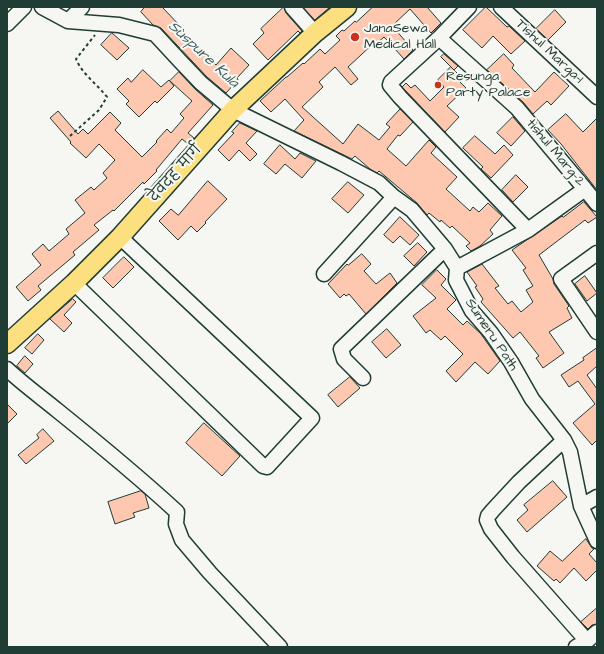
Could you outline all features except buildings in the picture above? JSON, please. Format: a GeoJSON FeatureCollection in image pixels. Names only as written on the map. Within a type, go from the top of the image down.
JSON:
{"type":"FeatureCollection","features":[{"type":"Feature","properties":{"kind":"main road","name":"देवदह मार्ग"},"geometry":{"type":"LineString","coordinates":[[7,344],[74,283],[120,237],[233,110],[315,33],[348,7]]}},
{"type":"Feature","properties":{"kind":"street"},"geometry":{"type":"LineString","coordinates":[[7,24],[24,7]]}},
{"type":"Feature","properties":{"kind":"street"},"geometry":{"type":"LineString","coordinates":[[42,7],[68,21],[82,7]]}},
{"type":"Feature","properties":{"kind":"street"},"geometry":{"type":"LineString","coordinates":[[292,7],[315,33]]}},
{"type":"Feature","properties":{"kind":"street"},"geometry":{"type":"LineString","coordinates":[[470,7],[391,82],[391,87],[528,230]]}},
{"type":"Feature","properties":{"kind":"street","name":"Tishul Marga-1"},"geometry":{"type":"LineString","coordinates":[[501,7],[597,97]]}},
{"type":"Feature","properties":{"kind":"street","name":"Sumeru Path"},"geometry":{"type":"LineString","coordinates":[[68,21],[139,29],[155,34],[180,62],[233,110],[379,183],[394,197],[412,210],[445,249],[457,268],[456,280],[472,311],[491,333],[511,362],[532,399],[564,440],[570,452],[581,506],[597,541]]}},
{"type":"Feature","properties":{"kind":"street","name":"tishul Marg-2"},"geometry":{"type":"LineString","coordinates":[[439,38],[517,108],[597,204]]}},
{"type":"Feature","properties":{"kind":"street"},"geometry":{"type":"LineString","coordinates":[[457,268],[528,230],[585,189]]}},
{"type":"Feature","properties":{"kind":"street"},"geometry":{"type":"LineString","coordinates":[[324,274],[394,197]]}},
{"type":"Feature","properties":{"kind":"street"},"geometry":{"type":"LineString","coordinates":[[74,283],[263,466],[267,467],[312,418],[120,237]]}},
{"type":"Feature","properties":{"kind":"street"},"geometry":{"type":"LineString","coordinates":[[363,378],[344,360],[341,349],[445,249]]}},
{"type":"Feature","properties":{"kind":"street"},"geometry":{"type":"LineString","coordinates":[[597,254],[561,279],[597,332]]}},
{"type":"Feature","properties":{"kind":"street"},"geometry":{"type":"LineString","coordinates":[[7,369],[116,458],[177,512],[176,524],[182,540],[210,573],[280,647]]}},
{"type":"Feature","properties":{"kind":"street"},"geometry":{"type":"LineString","coordinates":[[564,440],[519,482],[493,510],[488,516],[487,520],[491,529],[513,557],[587,640]]}},
{"type":"Feature","properties":{"kind":"street"},"geometry":{"type":"LineString","coordinates":[[581,506],[597,496]]}},
{"type":"Feature","properties":{"kind":"path"},"geometry":{"type":"LineString","coordinates":[[70,136],[99,110],[107,98],[99,87],[79,68],[76,59],[104,24]]}},
{"type":"Feature","properties":{"kind":"place","name":"JanaSewa Medical Hall"},"geometry":{"type":"Point","coordinates":[355,37]}},
{"type":"Feature","properties":{"kind":"place","name":"Resunga Party Palace"},"geometry":{"type":"Point","coordinates":[438,85]}},
{"type":"Feature","properties":{"kind":"water label","name":"Suspure Kula"},"geometry":{"type":"Point","coordinates":[203,55]}}]}
